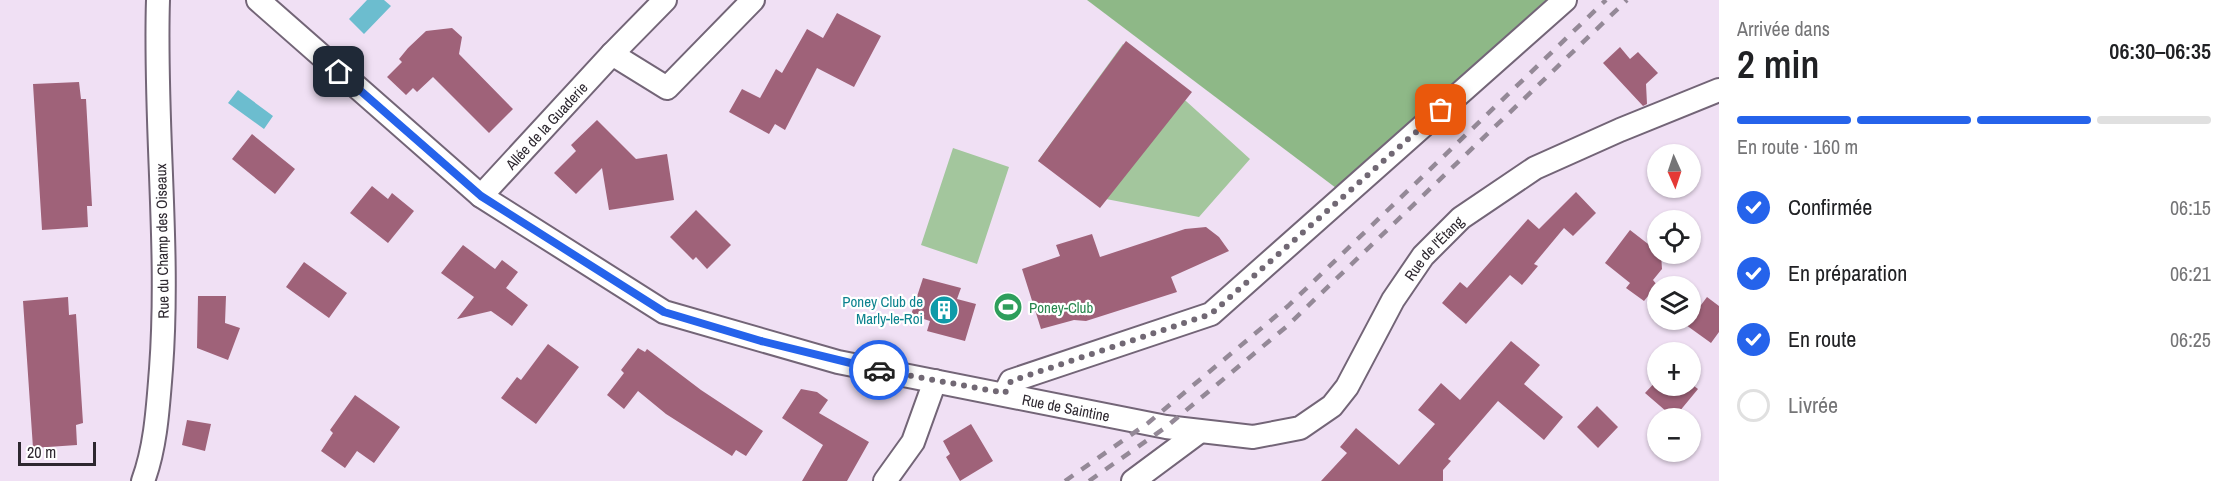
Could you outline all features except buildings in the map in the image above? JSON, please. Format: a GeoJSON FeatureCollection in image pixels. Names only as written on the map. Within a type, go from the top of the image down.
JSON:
{"type":"FeatureCollection","features":[{"type":"Feature","properties":{"kind":"street","name":"Rue du Champ des Oiseaux"},"geometry":{"type":"LineString","coordinates":[[143,481],[154,429],[165,307],[158,0]]}},
{"type":"Feature","properties":{"kind":"street","name":"Rue de Saintine"},"geometry":{"type":"LineString","coordinates":[[258,0],[481,196],[664,312],[838,362],[1199,432]]}},
{"type":"Feature","properties":{"kind":"street","name":"Allée de la Guaderie"},"geometry":{"type":"LineString","coordinates":[[481,196],[665,0]]}},
{"type":"Feature","properties":{"kind":"street"},"geometry":{"type":"LineString","coordinates":[[612,54],[667,88],[753,0]]}},
{"type":"Feature","properties":{"kind":"street"},"geometry":{"type":"LineString","coordinates":[[1005,393],[1011,381],[1211,314],[1565,0]]}},
{"type":"Feature","properties":{"kind":"street","name":"Rue de l'Étang"},"geometry":{"type":"LineString","coordinates":[[1199,432],[1253,437],[1276,435],[1300,428],[1319,418],[1347,387],[1393,300],[1424,256],[1461,218],[1535,168],[1620,130],[1719,90]]}},
{"type":"Feature","properties":{"kind":"street"},"geometry":{"type":"LineString","coordinates":[[885,481],[913,442],[935,381]]}},
{"type":"Feature","properties":{"kind":"street"},"geometry":{"type":"LineString","coordinates":[[1133,481],[1199,432]]}},
{"type":"Feature","properties":{"kind":"green space"},"geometry":{"type":"Polygon","coordinates":[[[1087,0],[1546,0],[1336,188],[1087,0]]]}},
{"type":"Feature","properties":{"kind":"green space"},"geometry":{"type":"Polygon","coordinates":[[[1123,44],[1250,159],[1199,217],[1106,199],[1038,161],[1123,44]]]}},
{"type":"Feature","properties":{"kind":"green space"},"geometry":{"type":"Polygon","coordinates":[[[953,148],[1009,167],[977,264],[921,245],[953,148]]]}},
{"type":"Feature","properties":{"kind":"water"},"geometry":{"type":"Polygon","coordinates":[[[367,0],[384,0],[391,6],[364,34],[349,19],[367,0]]]}},
{"type":"Feature","properties":{"kind":"water"},"geometry":{"type":"Polygon","coordinates":[[[238,90],[273,116],[264,129],[228,103],[238,90]]]}},
{"type":"Feature","properties":{"kind":"railway"},"geometry":{"type":"LineString","coordinates":[[1065,481],[1148,423],[1288,306],[1606,0]]}},
{"type":"Feature","properties":{"kind":"railway"},"geometry":{"type":"LineString","coordinates":[[1089,481],[1166,427],[1286,327],[1627,0]]}},
{"type":"Feature","properties":{"kind":"way so far"},"geometry":{"type":"LineString","coordinates":[[879,370],[1005,393],[1011,381],[1211,314],[1441,110]]}},
{"type":"Feature","properties":{"kind":"place","name":"Poney-Club"},"geometry":{"type":"Point","coordinates":[1008,307]}},
{"type":"Feature","properties":{"kind":"place","name":"Poney Club de Marly-le-Roi"},"geometry":{"type":"Point","coordinates":[944,310]}},
{"type":"Feature","properties":{"kind":"route"},"geometry":{"type":"LineString","coordinates":[[339,72],[481,196],[664,312],[838,362],[879,370]]}}]}
